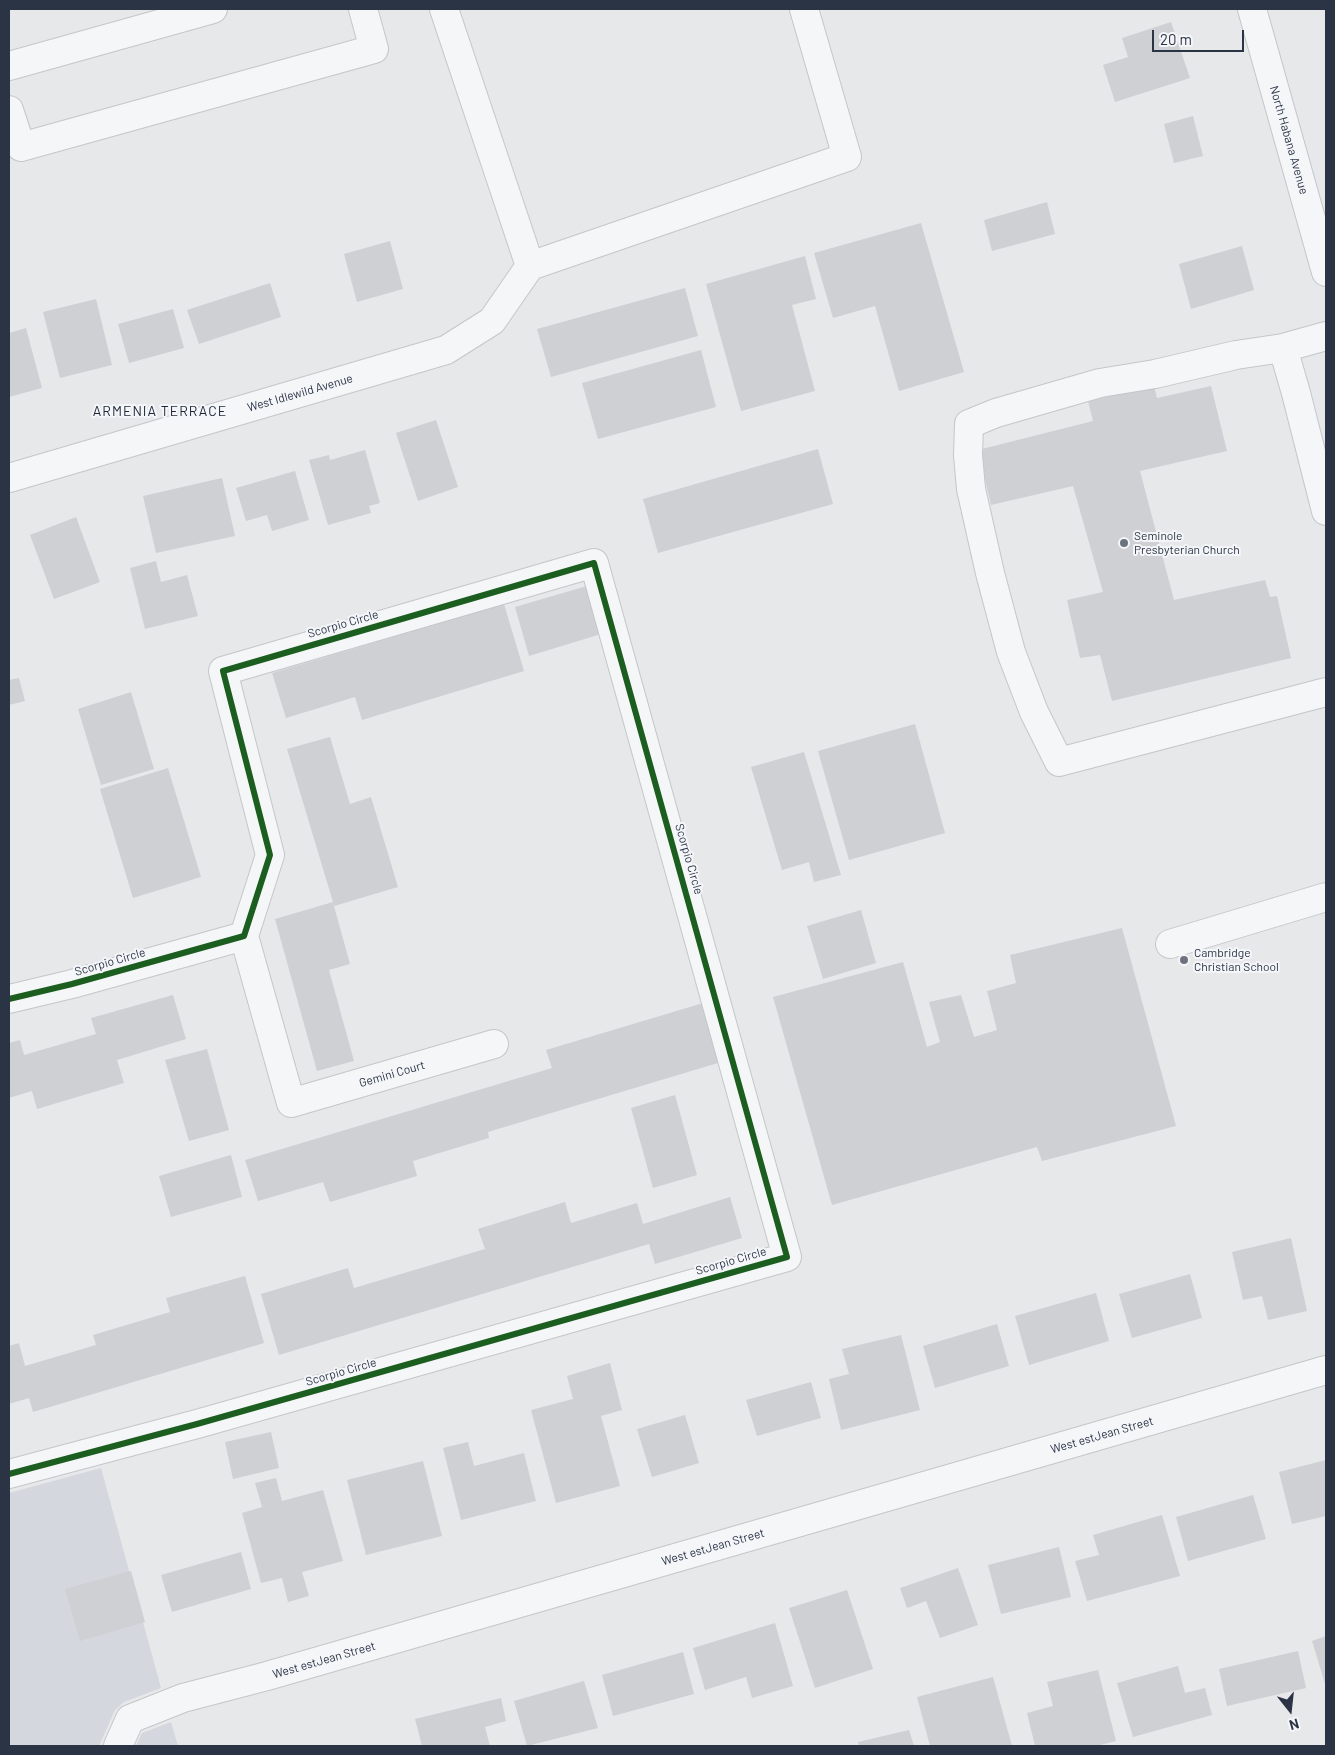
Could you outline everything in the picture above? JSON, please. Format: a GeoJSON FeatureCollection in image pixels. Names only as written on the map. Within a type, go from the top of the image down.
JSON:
{"type":"FeatureCollection","features":[{"type":"Feature","properties":{"kind":"street"},"geometry":{"type":"LineString","coordinates":[[9,66],[213,9]]}},
{"type":"Feature","properties":{"kind":"street"},"geometry":{"type":"LineString","coordinates":[[9,110],[21,147],[374,49],[363,9]]}},
{"type":"Feature","properties":{"kind":"street"},"geometry":{"type":"LineString","coordinates":[[444,9],[530,266],[847,158],[804,9]]}},
{"type":"Feature","properties":{"kind":"street","name":"North Habana Avenue"},"geometry":{"type":"LineString","coordinates":[[1252,9],[1326,272]]}},
{"type":"Feature","properties":{"kind":"street","name":"West Idlewild Avenue"},"geometry":{"type":"LineString","coordinates":[[9,478],[446,350],[492,321],[530,266]]}},
{"type":"Feature","properties":{"kind":"street"},"geometry":{"type":"LineString","coordinates":[[1326,336],[1283,348],[1236,355],[1155,374],[1100,383],[996,413],[969,424],[968,455],[971,489],[990,573],[1011,652],[1034,712],[1059,762],[1326,692]]}},
{"type":"Feature","properties":{"kind":"street"},"geometry":{"type":"LineString","coordinates":[[1283,348],[1326,510]]}},
{"type":"Feature","properties":{"kind":"street","name":"Scorpio Circle"},"geometry":{"type":"LineString","coordinates":[[9,1000],[244,936],[270,856],[223,671],[594,563],[787,1257],[197,1424],[9,1474]]}},
{"type":"Feature","properties":{"kind":"street"},"geometry":{"type":"LineString","coordinates":[[1170,944],[1326,897]]}},
{"type":"Feature","properties":{"kind":"street","name":"Gemini Court"},"geometry":{"type":"LineString","coordinates":[[244,936],[291,1103],[494,1044]]}},
{"type":"Feature","properties":{"kind":"street","name":"West estJean Street"},"geometry":{"type":"LineString","coordinates":[[118,1746],[130,1718],[183,1698],[267,1676],[1326,1370]]}},
{"type":"Feature","properties":{"kind":"shaded area"},"geometry":{"type":"Polygon","coordinates":[[[101,1468],[161,1688],[124,1702],[115,1710],[99,1746],[9,1746],[9,1493],[101,1468]]]}},
{"type":"Feature","properties":{"kind":"shaded area"},"geometry":{"type":"Polygon","coordinates":[[[171,1722],[178,1746],[136,1746],[142,1733],[171,1722]]]}},
{"type":"Feature","properties":{"kind":"building"},"geometry":{"type":"Polygon","coordinates":[[[1171,22],[1190,78],[1115,102],[1103,65],[1128,57],[1122,38],[1171,22]]]}},
{"type":"Feature","properties":{"kind":"building"},"geometry":{"type":"Polygon","coordinates":[[[1193,116],[1203,156],[1174,163],[1164,124],[1193,116]]]}},
{"type":"Feature","properties":{"kind":"building"},"geometry":{"type":"Polygon","coordinates":[[[1047,202],[1055,234],[992,251],[984,220],[1047,202]]]}},
{"type":"Feature","properties":{"kind":"building"},"geometry":{"type":"Polygon","coordinates":[[[921,223],[964,372],[899,391],[875,306],[833,318],[814,253],[921,223]]]}},
{"type":"Feature","properties":{"kind":"building"},"geometry":{"type":"Polygon","coordinates":[[[390,241],[403,289],[357,302],[344,254],[390,241]]]}},
{"type":"Feature","properties":{"kind":"building"},"geometry":{"type":"Polygon","coordinates":[[[1242,246],[1254,290],[1191,309],[1179,264],[1242,246]]]}},
{"type":"Feature","properties":{"kind":"building"},"geometry":{"type":"Polygon","coordinates":[[[805,256],[816,299],[792,305],[815,391],[741,411],[706,284],[805,256]]]}},
{"type":"Feature","properties":{"kind":"building"},"geometry":{"type":"Polygon","coordinates":[[[270,283],[281,317],[199,344],[187,310],[270,283]]]}},
{"type":"Feature","properties":{"kind":"building"},"geometry":{"type":"Polygon","coordinates":[[[685,288],[698,336],[551,377],[537,329],[685,288]]]}},
{"type":"Feature","properties":{"kind":"building"},"geometry":{"type":"Polygon","coordinates":[[[96,299],[112,365],[60,378],[43,312],[96,299]]]}},
{"type":"Feature","properties":{"kind":"building"},"geometry":{"type":"Polygon","coordinates":[[[173,309],[184,348],[129,363],[118,324],[173,309]]]}},
{"type":"Feature","properties":{"kind":"building"},"geometry":{"type":"Polygon","coordinates":[[[26,328],[42,388],[9,397],[9,333],[26,328]]]}},
{"type":"Feature","properties":{"kind":"building"},"geometry":{"type":"Polygon","coordinates":[[[701,350],[716,407],[598,439],[582,383],[701,350]]]}},
{"type":"Feature","properties":{"kind":"building","name":"Seminole Presbyterian Church"},"geometry":{"type":"Polygon","coordinates":[[[1154,386],[1157,398],[1211,386],[1227,451],[1140,471],[1174,600],[1265,580],[1270,597],[1277,596],[1291,658],[1112,701],[1100,655],[1080,658],[1067,600],[1103,592],[1073,486],[991,505],[978,450],[1093,421],[1088,401],[1154,386]]]}},
{"type":"Feature","properties":{"kind":"building"},"geometry":{"type":"Polygon","coordinates":[[[436,420],[458,487],[418,501],[396,433],[436,420]]]}},
{"type":"Feature","properties":{"kind":"building"},"geometry":{"type":"Polygon","coordinates":[[[818,449],[833,504],[658,553],[643,499],[818,449]]]}},
{"type":"Feature","properties":{"kind":"building"},"geometry":{"type":"Polygon","coordinates":[[[365,450],[380,503],[369,506],[371,513],[328,525],[309,460],[329,455],[330,460],[365,450]]]}},
{"type":"Feature","properties":{"kind":"building"},"geometry":{"type":"Polygon","coordinates":[[[295,471],[309,520],[272,531],[267,515],[246,521],[236,488],[295,471]]]}},
{"type":"Feature","properties":{"kind":"building"},"geometry":{"type":"Polygon","coordinates":[[[222,478],[235,536],[156,553],[143,496],[222,478]]]}},
{"type":"Feature","properties":{"kind":"building"},"geometry":{"type":"Polygon","coordinates":[[[76,517],[100,582],[54,599],[30,535],[76,517]]]}},
{"type":"Feature","properties":{"kind":"building"},"geometry":{"type":"Polygon","coordinates":[[[156,561],[161,582],[187,575],[198,616],[145,629],[130,568],[156,561]]]}},
{"type":"Feature","properties":{"kind":"building"},"geometry":{"type":"Polygon","coordinates":[[[597,583],[611,631],[529,656],[515,607],[597,583]]]}},
{"type":"Feature","properties":{"kind":"building"},"geometry":{"type":"Polygon","coordinates":[[[504,604],[524,671],[362,720],[355,697],[286,718],[272,673],[504,604]]]}},
{"type":"Feature","properties":{"kind":"building"},"geometry":{"type":"Polygon","coordinates":[[[19,678],[25,701],[9,705],[9,680],[19,678]]]}},
{"type":"Feature","properties":{"kind":"building"},"geometry":{"type":"Polygon","coordinates":[[[131,692],[154,769],[101,785],[78,709],[131,692]]]}},
{"type":"Feature","properties":{"kind":"building"},"geometry":{"type":"Polygon","coordinates":[[[915,724],[945,833],[849,860],[818,751],[915,724]]]}},
{"type":"Feature","properties":{"kind":"building"},"geometry":{"type":"Polygon","coordinates":[[[330,737],[350,804],[371,797],[398,887],[334,906],[350,964],[329,970],[354,1061],[317,1071],[275,919],[333,902],[287,749],[330,737]]]}},
{"type":"Feature","properties":{"kind":"building"},"geometry":{"type":"Polygon","coordinates":[[[804,752],[841,875],[814,882],[809,862],[782,870],[751,767],[804,752]]]}},
{"type":"Feature","properties":{"kind":"building"},"geometry":{"type":"Polygon","coordinates":[[[168,768],[201,877],[133,898],[100,789],[168,768]]]}},
{"type":"Feature","properties":{"kind":"building"},"geometry":{"type":"Polygon","coordinates":[[[861,910],[876,963],[823,979],[807,926],[861,910]]]}},
{"type":"Feature","properties":{"kind":"building"},"geometry":{"type":"Polygon","coordinates":[[[1122,928],[1176,1126],[1042,1161],[1037,1147],[832,1205],[773,997],[903,962],[927,1047],[940,1042],[929,1002],[961,995],[974,1037],[997,1030],[987,991],[1016,983],[1010,955],[1122,928]]]}},
{"type":"Feature","properties":{"kind":"building"},"geometry":{"type":"Polygon","coordinates":[[[173,995],[186,1039],[117,1060],[124,1083],[37,1109],[32,1091],[9,1098],[9,1043],[20,1040],[24,1055],[96,1034],[91,1018],[173,995]]]}},
{"type":"Feature","properties":{"kind":"building"},"geometry":{"type":"Polygon","coordinates":[[[710,1001],[728,1060],[488,1132],[489,1138],[413,1161],[417,1176],[330,1202],[323,1182],[258,1201],[245,1160],[552,1068],[546,1050],[710,1001]]]}},
{"type":"Feature","properties":{"kind":"building"},"geometry":{"type":"Polygon","coordinates":[[[207,1049],[229,1130],[189,1141],[165,1060],[207,1049]]]}},
{"type":"Feature","properties":{"kind":"building"},"geometry":{"type":"Polygon","coordinates":[[[675,1095],[697,1175],[653,1188],[631,1108],[675,1095]]]}},
{"type":"Feature","properties":{"kind":"building"},"geometry":{"type":"Polygon","coordinates":[[[231,1155],[242,1197],[171,1217],[159,1176],[231,1155]]]}},
{"type":"Feature","properties":{"kind":"building"},"geometry":{"type":"Polygon","coordinates":[[[730,1197],[742,1238],[655,1264],[649,1244],[279,1355],[261,1294],[348,1268],[354,1288],[485,1249],[478,1229],[565,1202],[571,1223],[637,1203],[643,1224],[730,1197]]]}},
{"type":"Feature","properties":{"kind":"building"},"geometry":{"type":"Polygon","coordinates":[[[1291,1238],[1307,1311],[1268,1320],[1262,1296],[1243,1300],[1232,1252],[1291,1238]]]}},
{"type":"Feature","properties":{"kind":"building"},"geometry":{"type":"Polygon","coordinates":[[[1190,1274],[1202,1318],[1132,1338],[1119,1294],[1190,1274]]]}},
{"type":"Feature","properties":{"kind":"building"},"geometry":{"type":"Polygon","coordinates":[[[245,1276],[264,1343],[33,1412],[29,1398],[9,1404],[9,1346],[19,1343],[25,1366],[96,1345],[93,1335],[170,1312],[166,1298],[245,1276]]]}},
{"type":"Feature","properties":{"kind":"building"},"geometry":{"type":"Polygon","coordinates":[[[1096,1293],[1109,1341],[1029,1365],[1015,1316],[1096,1293]]]}},
{"type":"Feature","properties":{"kind":"building"},"geometry":{"type":"Polygon","coordinates":[[[997,1324],[1009,1366],[935,1388],[923,1346],[997,1324]]]}},
{"type":"Feature","properties":{"kind":"building"},"geometry":{"type":"Polygon","coordinates":[[[901,1335],[920,1410],[841,1430],[829,1379],[849,1374],[842,1349],[901,1335]]]}},
{"type":"Feature","properties":{"kind":"building"},"geometry":{"type":"Polygon","coordinates":[[[610,1363],[622,1410],[601,1416],[620,1486],[556,1503],[531,1410],[573,1399],[567,1376],[610,1363]]]}},
{"type":"Feature","properties":{"kind":"building"},"geometry":{"type":"Polygon","coordinates":[[[811,1382],[821,1418],[757,1436],[746,1400],[811,1382]]]}},
{"type":"Feature","properties":{"kind":"building"},"geometry":{"type":"Polygon","coordinates":[[[685,1415],[699,1463],[652,1477],[637,1429],[685,1415]]]}},
{"type":"Feature","properties":{"kind":"building"},"geometry":{"type":"Polygon","coordinates":[[[271,1432],[279,1468],[233,1479],[225,1442],[271,1432]]]}},
{"type":"Feature","properties":{"kind":"building"},"geometry":{"type":"Polygon","coordinates":[[[468,1442],[474,1466],[524,1453],[536,1501],[461,1520],[443,1448],[468,1442]]]}},
{"type":"Feature","properties":{"kind":"building"},"geometry":{"type":"Polygon","coordinates":[[[1326,1460],[1326,1516],[1292,1524],[1279,1472],[1326,1460]]]}},
{"type":"Feature","properties":{"kind":"building"},"geometry":{"type":"Polygon","coordinates":[[[423,1461],[442,1536],[366,1555],[347,1480],[423,1461]]]}},
{"type":"Feature","properties":{"kind":"building"},"geometry":{"type":"Polygon","coordinates":[[[276,1478],[282,1501],[323,1490],[343,1561],[302,1572],[309,1596],[288,1602],[282,1578],[261,1583],[242,1513],[262,1507],[255,1483],[276,1478]]]}},
{"type":"Feature","properties":{"kind":"building"},"geometry":{"type":"Polygon","coordinates":[[[1253,1495],[1266,1539],[1188,1561],[1176,1517],[1253,1495]]]}},
{"type":"Feature","properties":{"kind":"building"},"geometry":{"type":"Polygon","coordinates":[[[1162,1515],[1180,1576],[1087,1601],[1075,1561],[1099,1555],[1093,1535],[1162,1515]]]}},
{"type":"Feature","properties":{"kind":"building"},"geometry":{"type":"Polygon","coordinates":[[[1059,1547],[1071,1597],[1001,1614],[988,1565],[1059,1547]]]}},
{"type":"Feature","properties":{"kind":"building"},"geometry":{"type":"Polygon","coordinates":[[[241,1552],[251,1589],[172,1612],[161,1575],[241,1552]]]}},
{"type":"Feature","properties":{"kind":"building"},"geometry":{"type":"Polygon","coordinates":[[[958,1568],[978,1625],[940,1638],[926,1601],[907,1608],[900,1588],[958,1568]]]}},
{"type":"Feature","properties":{"kind":"building"},"geometry":{"type":"Polygon","coordinates":[[[131,1571],[145,1622],[80,1641],[65,1589],[131,1571]]]}},
{"type":"Feature","properties":{"kind":"building"},"geometry":{"type":"Polygon","coordinates":[[[847,1590],[873,1669],[815,1688],[789,1608],[847,1590]]]}},
{"type":"Feature","properties":{"kind":"building"},"geometry":{"type":"Polygon","coordinates":[[[775,1623],[793,1686],[752,1698],[746,1677],[705,1690],[693,1648],[775,1623]]]}},
{"type":"Feature","properties":{"kind":"building"},"geometry":{"type":"Polygon","coordinates":[[[1326,1636],[1326,1687],[1312,1641],[1326,1636]]]}},
{"type":"Feature","properties":{"kind":"building"},"geometry":{"type":"Polygon","coordinates":[[[1298,1651],[1306,1688],[1227,1706],[1219,1669],[1298,1651]]]}},
{"type":"Feature","properties":{"kind":"building"},"geometry":{"type":"Polygon","coordinates":[[[683,1652],[694,1694],[613,1716],[602,1675],[683,1652]]]}},
{"type":"Feature","properties":{"kind":"building"},"geometry":{"type":"Polygon","coordinates":[[[1178,1666],[1185,1693],[1205,1688],[1212,1715],[1133,1737],[1117,1683],[1178,1666]]]}},
{"type":"Feature","properties":{"kind":"building"},"geometry":{"type":"Polygon","coordinates":[[[1098,1670],[1116,1741],[1096,1746],[1035,1746],[1027,1713],[1053,1706],[1047,1682],[1098,1670]]]}},
{"type":"Feature","properties":{"kind":"building"},"geometry":{"type":"Polygon","coordinates":[[[993,1677],[1012,1746],[930,1746],[917,1697],[993,1677]]]}},
{"type":"Feature","properties":{"kind":"building"},"geometry":{"type":"Polygon","coordinates":[[[584,1681],[598,1728],[527,1746],[514,1701],[584,1681]]]}},
{"type":"Feature","properties":{"kind":"building"},"geometry":{"type":"Polygon","coordinates":[[[501,1698],[506,1721],[485,1727],[490,1746],[422,1746],[415,1719],[501,1698]]]}},
{"type":"Feature","properties":{"kind":"building"},"geometry":{"type":"Polygon","coordinates":[[[909,1730],[914,1746],[859,1746],[858,1742],[909,1730]]]}},
{"type":"Feature","properties":{"kind":"cycle path"},"geometry":{"type":"LineString","coordinates":[[9,999],[72,984],[244,936],[270,855],[223,671],[594,563],[787,1257],[197,1424],[9,1474]]}},
{"type":"Feature","properties":{"kind":"place","name":"Seminole Presbyterian Church"},"geometry":{"type":"Point","coordinates":[1124,543]}},
{"type":"Feature","properties":{"kind":"place","name":"Cambridge Christian School"},"geometry":{"type":"Point","coordinates":[1184,960]}},
{"type":"Feature","properties":{"kind":"district","name":"ARMENIA TERRACE"},"geometry":{"type":"Point","coordinates":[160,411]}}]}
